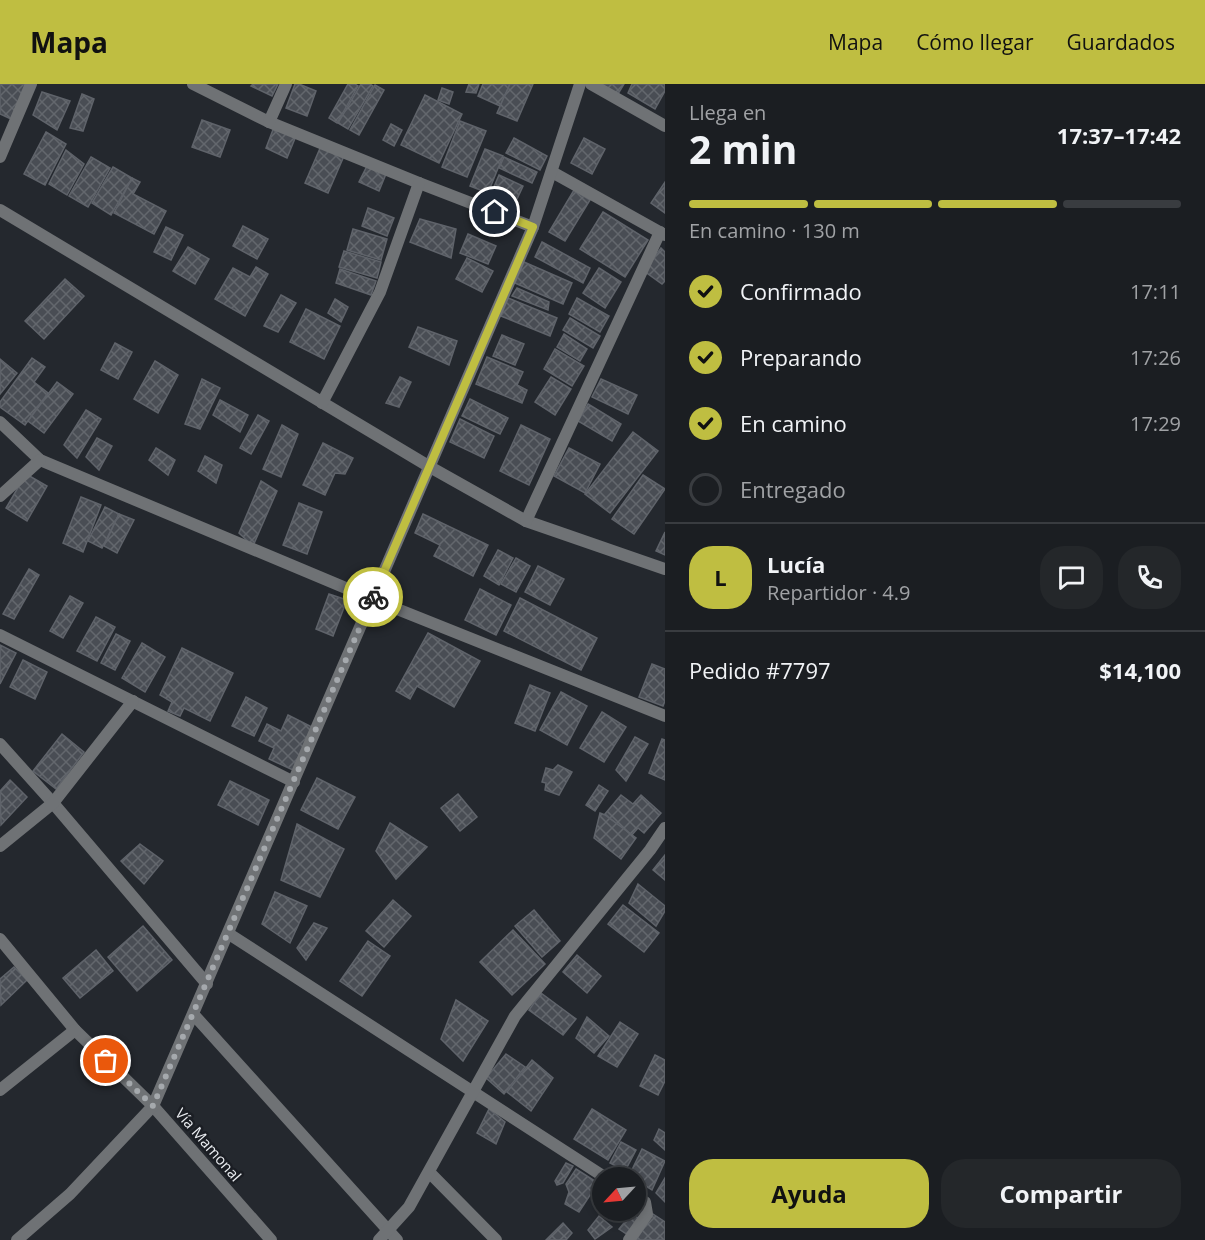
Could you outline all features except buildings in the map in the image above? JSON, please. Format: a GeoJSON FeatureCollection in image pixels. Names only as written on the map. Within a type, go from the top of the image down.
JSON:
{"type":"FeatureCollection","features":[{"type":"Feature","properties":{"kind":"street"},"geometry":{"type":"LineString","coordinates":[[0,157],[31,84]]}},
{"type":"Feature","properties":{"kind":"street"},"geometry":{"type":"LineString","coordinates":[[193,84],[269,122],[533,227]]}},
{"type":"Feature","properties":{"kind":"street"},"geometry":{"type":"LineString","coordinates":[[269,122],[286,84]]}},
{"type":"Feature","properties":{"kind":"street"},"geometry":{"type":"LineString","coordinates":[[17,1240],[70,1194],[153,1106],[533,227],[579,84]]}},
{"type":"Feature","properties":{"kind":"street"},"geometry":{"type":"LineString","coordinates":[[591,84],[665,126]]}},
{"type":"Feature","properties":{"kind":"street"},"geometry":{"type":"LineString","coordinates":[[526,521],[662,233],[552,172]]}},
{"type":"Feature","properties":{"kind":"street"},"geometry":{"type":"LineString","coordinates":[[322,403],[380,292],[419,183]]}},
{"type":"Feature","properties":{"kind":"street"},"geometry":{"type":"LineString","coordinates":[[0,210],[430,467],[526,521],[665,569]]}},
{"type":"Feature","properties":{"kind":"street"},"geometry":{"type":"LineString","coordinates":[[0,422],[40,460],[372,599],[665,716]]}},
{"type":"Feature","properties":{"kind":"street"},"geometry":{"type":"LineString","coordinates":[[0,496],[40,460]]}},
{"type":"Feature","properties":{"kind":"street"},"geometry":{"type":"LineString","coordinates":[[0,635],[294,782]]}},
{"type":"Feature","properties":{"kind":"street"},"geometry":{"type":"LineString","coordinates":[[0,846],[53,803],[133,701]]}},
{"type":"Feature","properties":{"kind":"street"},"geometry":{"type":"LineString","coordinates":[[0,744],[207,984]]}},
{"type":"Feature","properties":{"kind":"street"},"geometry":{"type":"LineString","coordinates":[[379,1240],[409,1207],[516,1016],[650,850],[665,828]]}},
{"type":"Feature","properties":{"kind":"street"},"geometry":{"type":"LineString","coordinates":[[229,934],[592,1169]]}},
{"type":"Feature","properties":{"kind":"street","name":"Vía Mamonal"},"geometry":{"type":"LineString","coordinates":[[0,939],[75,1030],[153,1106],[266,1238]]}},
{"type":"Feature","properties":{"kind":"street"},"geometry":{"type":"LineString","coordinates":[[194,1015],[397,1240]]}},
{"type":"Feature","properties":{"kind":"street"},"geometry":{"type":"LineString","coordinates":[[0,1090],[75,1030]]}},
{"type":"Feature","properties":{"kind":"street"},"geometry":{"type":"LineString","coordinates":[[429,1172],[496,1240]]}},
{"type":"Feature","properties":{"kind":"street"},"geometry":{"type":"LineString","coordinates":[[629,1240],[642,1221]]}},
{"type":"Feature","properties":{"kind":"way so far"},"geometry":{"type":"LineString","coordinates":[[106,1061],[153,1106],[373,597]]}},
{"type":"Feature","properties":{"kind":"route"},"geometry":{"type":"LineString","coordinates":[[373,597],[533,227],[495,212]]}}]}
